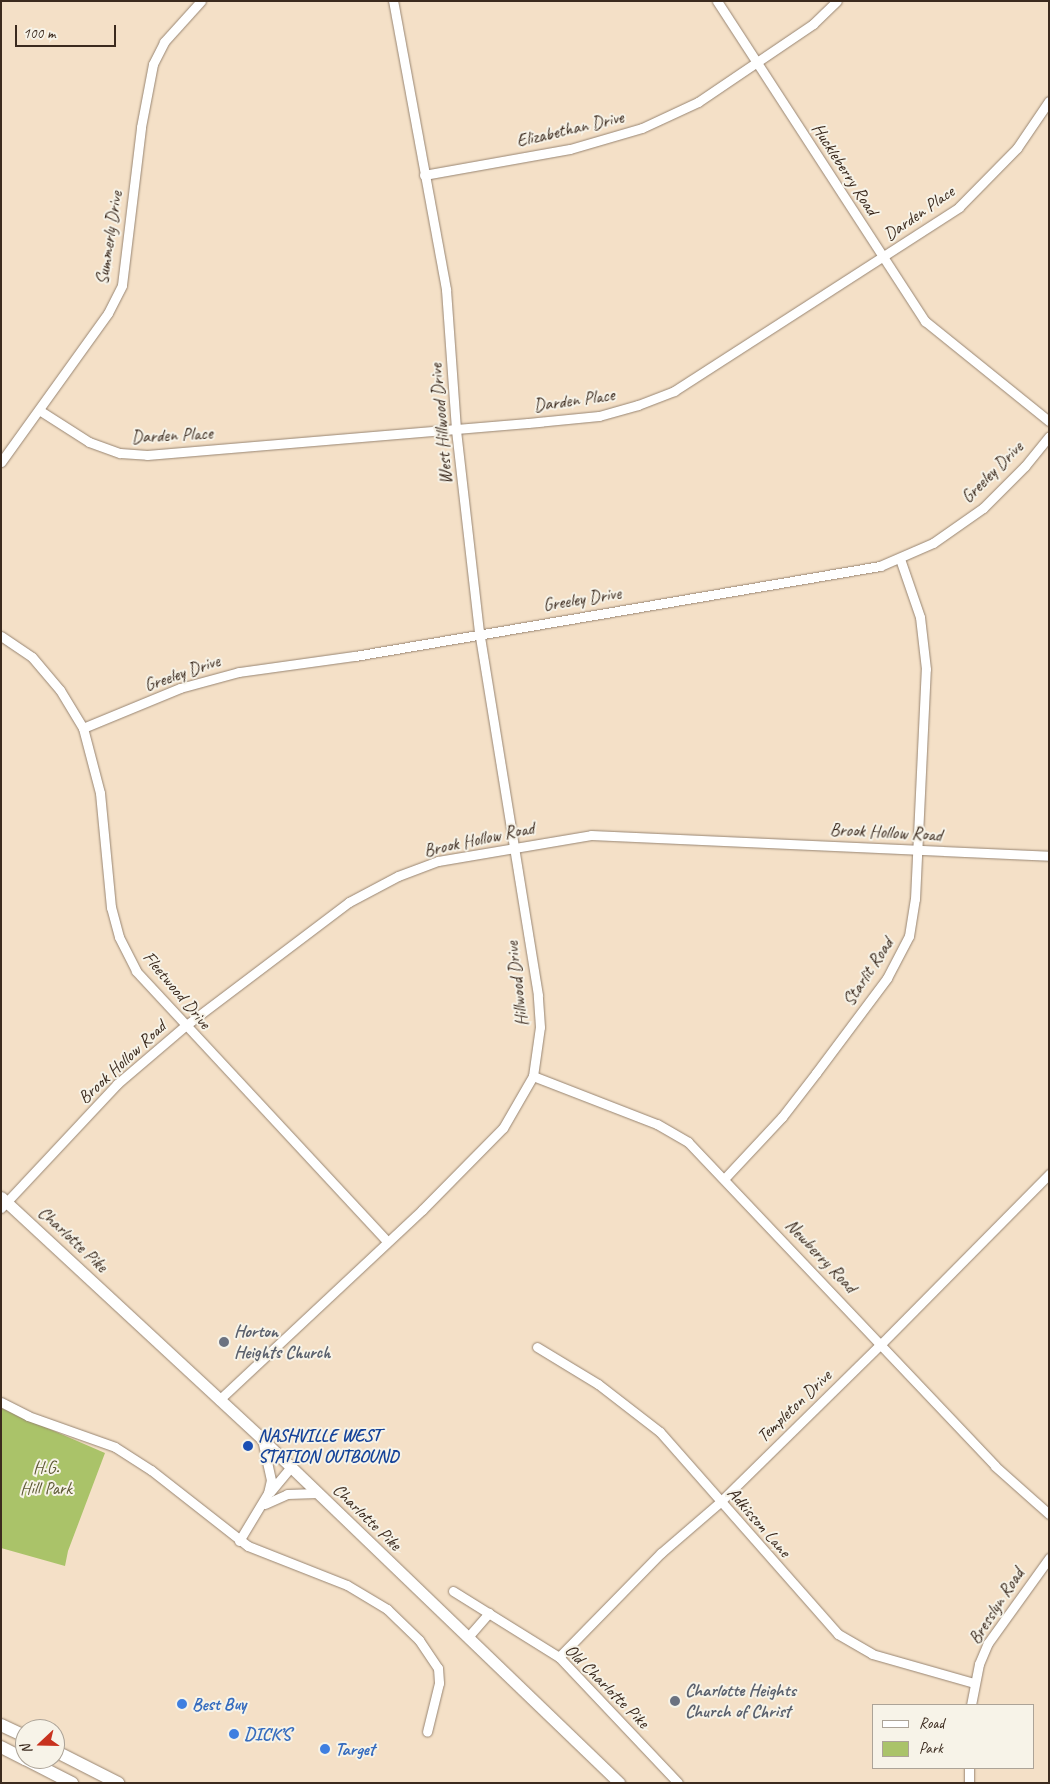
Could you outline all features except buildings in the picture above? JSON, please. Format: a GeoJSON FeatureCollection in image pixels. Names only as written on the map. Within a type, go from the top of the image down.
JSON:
{"type":"FeatureCollection","features":[{"type":"Feature","properties":{"kind":"highway"},"geometry":{"type":"LineString","coordinates":[[1,1725],[15,1731]]}},
{"type":"Feature","properties":{"kind":"highway"},"geometry":{"type":"LineString","coordinates":[[1,1747],[15,1754]]}},
{"type":"Feature","properties":{"kind":"highway"},"geometry":{"type":"LineString","coordinates":[[65,1756],[118,1783]]}},
{"type":"Feature","properties":{"kind":"highway"},"geometry":{"type":"LineString","coordinates":[[45,1769],[72,1783]]}},
{"type":"Feature","properties":{"kind":"main road","name":"Charlotte Pike"},"geometry":{"type":"LineString","coordinates":[[3,1202],[262,1439],[620,1783]]}},
{"type":"Feature","properties":{"kind":"street","name":"Summerly Drive"},"geometry":{"type":"LineString","coordinates":[[1,462],[108,313],[122,284],[141,127],[153,64],[164,42],[201,1]]}},
{"type":"Feature","properties":{"kind":"street","name":"West Hillwood Drive"},"geometry":{"type":"LineString","coordinates":[[393,1],[446,289],[456,429],[479,632],[513,846]]}},
{"type":"Feature","properties":{"kind":"street","name":"Huckleberry Road"},"geometry":{"type":"LineString","coordinates":[[717,1],[882,259],[925,321],[938,334],[1049,421]]}},
{"type":"Feature","properties":{"kind":"street","name":"Elizabethan Drive"},"geometry":{"type":"LineString","coordinates":[[424,175],[607,140],[698,102],[813,24],[837,1]]}},
{"type":"Feature","properties":{"kind":"street","name":"Darden Place"},"geometry":{"type":"LineString","coordinates":[[39,410],[89,442],[120,453],[148,455],[599,416],[665,394],[777,325],[823,292],[882,259],[960,207],[1017,148],[1049,101]]}},
{"type":"Feature","properties":{"kind":"street","name":"Greeley Drive"},"geometry":{"type":"LineString","coordinates":[[83,728],[180,688],[216,677],[355,656],[479,632],[833,575],[900,559],[933,543],[983,508],[1025,466],[1049,436]]}},
{"type":"Feature","properties":{"kind":"street","name":"Starlit Road"},"geometry":{"type":"LineString","coordinates":[[724,1179],[782,1118],[896,964],[913,918],[926,669],[920,617],[900,559]]}},
{"type":"Feature","properties":{"kind":"street","name":"Fleetwood Drive"},"geometry":{"type":"LineString","coordinates":[[1,636],[37,664],[60,690],[83,728],[100,793],[111,907],[119,937],[136,971],[185,1026],[387,1241]]}},
{"type":"Feature","properties":{"kind":"street","name":"Brook Hollow Road"},"geometry":{"type":"LineString","coordinates":[[3,1202],[117,1084],[185,1026],[300,938],[371,889],[438,861],[513,846],[591,835],[1049,856]]}},
{"type":"Feature","properties":{"kind":"street","name":"Hillwood Drive"},"geometry":{"type":"LineString","coordinates":[[387,1241],[503,1128],[533,1076],[540,1027],[538,995],[513,846]]}},
{"type":"Feature","properties":{"kind":"street","name":"Newberry Road"},"geometry":{"type":"LineString","coordinates":[[533,1076],[677,1134],[724,1179],[882,1343],[995,1466],[1049,1514]]}},
{"type":"Feature","properties":{"kind":"street","name":"Templeton Drive"},"geometry":{"type":"LineString","coordinates":[[559,1657],[661,1553],[720,1502],[882,1343],[1049,1174]]}},
{"type":"Feature","properties":{"kind":"street"},"geometry":{"type":"LineString","coordinates":[[219,1400],[387,1241]]}},
{"type":"Feature","properties":{"kind":"street","name":"Adkisson Lane"},"geometry":{"type":"LineString","coordinates":[[537,1347],[633,1408],[660,1432],[838,1634],[872,1654],[974,1682]]}},
{"type":"Feature","properties":{"kind":"street"},"geometry":{"type":"LineString","coordinates":[[1,1402],[28,1416],[115,1447],[138,1461],[239,1541],[279,1561],[347,1585],[374,1600],[404,1623],[438,1668],[439,1684],[427,1732]]}},
{"type":"Feature","properties":{"kind":"street"},"geometry":{"type":"LineString","coordinates":[[239,1541],[265,1504],[268,1494],[271,1480],[262,1439]]}},
{"type":"Feature","properties":{"kind":"street"},"geometry":{"type":"LineString","coordinates":[[268,1494],[291,1467]]}},
{"type":"Feature","properties":{"kind":"street"},"geometry":{"type":"LineString","coordinates":[[265,1504],[287,1494],[317,1493]]}},
{"type":"Feature","properties":{"kind":"street","name":"Bresslyn Road"},"geometry":{"type":"LineString","coordinates":[[971,1704],[974,1682],[988,1643],[1049,1558]]}},
{"type":"Feature","properties":{"kind":"street","name":"Old Charlotte Pike"},"geometry":{"type":"LineString","coordinates":[[453,1591],[559,1657],[678,1783]]}},
{"type":"Feature","properties":{"kind":"street"},"geometry":{"type":"LineString","coordinates":[[468,1637],[489,1613]]}},
{"type":"Feature","properties":{"kind":"street"},"geometry":{"type":"LineString","coordinates":[[969,1769],[969,1783]]}},
{"type":"Feature","properties":{"kind":"green space","name":"H.G. Hill Park"},"geometry":{"type":"Polygon","coordinates":[[[1,1408],[105,1453],[68,1551],[65,1566],[1,1548],[1,1408]]]}},
{"type":"Feature","properties":{"kind":"place","name":"Horton Heights Church"},"geometry":{"type":"Point","coordinates":[224,1342]}},
{"type":"Feature","properties":{"kind":"place","name":"NASHVILLE WEST STATION OUTBOUND"},"geometry":{"type":"Point","coordinates":[248,1446]}},
{"type":"Feature","properties":{"kind":"place","name":"Charlotte Heights Church of Christ"},"geometry":{"type":"Point","coordinates":[675,1701]}},
{"type":"Feature","properties":{"kind":"place","name":"Best Buy"},"geometry":{"type":"Point","coordinates":[182,1704]}},
{"type":"Feature","properties":{"kind":"place","name":"DICK’S"},"geometry":{"type":"Point","coordinates":[234,1734]}},
{"type":"Feature","properties":{"kind":"place","name":"Target"},"geometry":{"type":"Point","coordinates":[325,1749]}}]}
